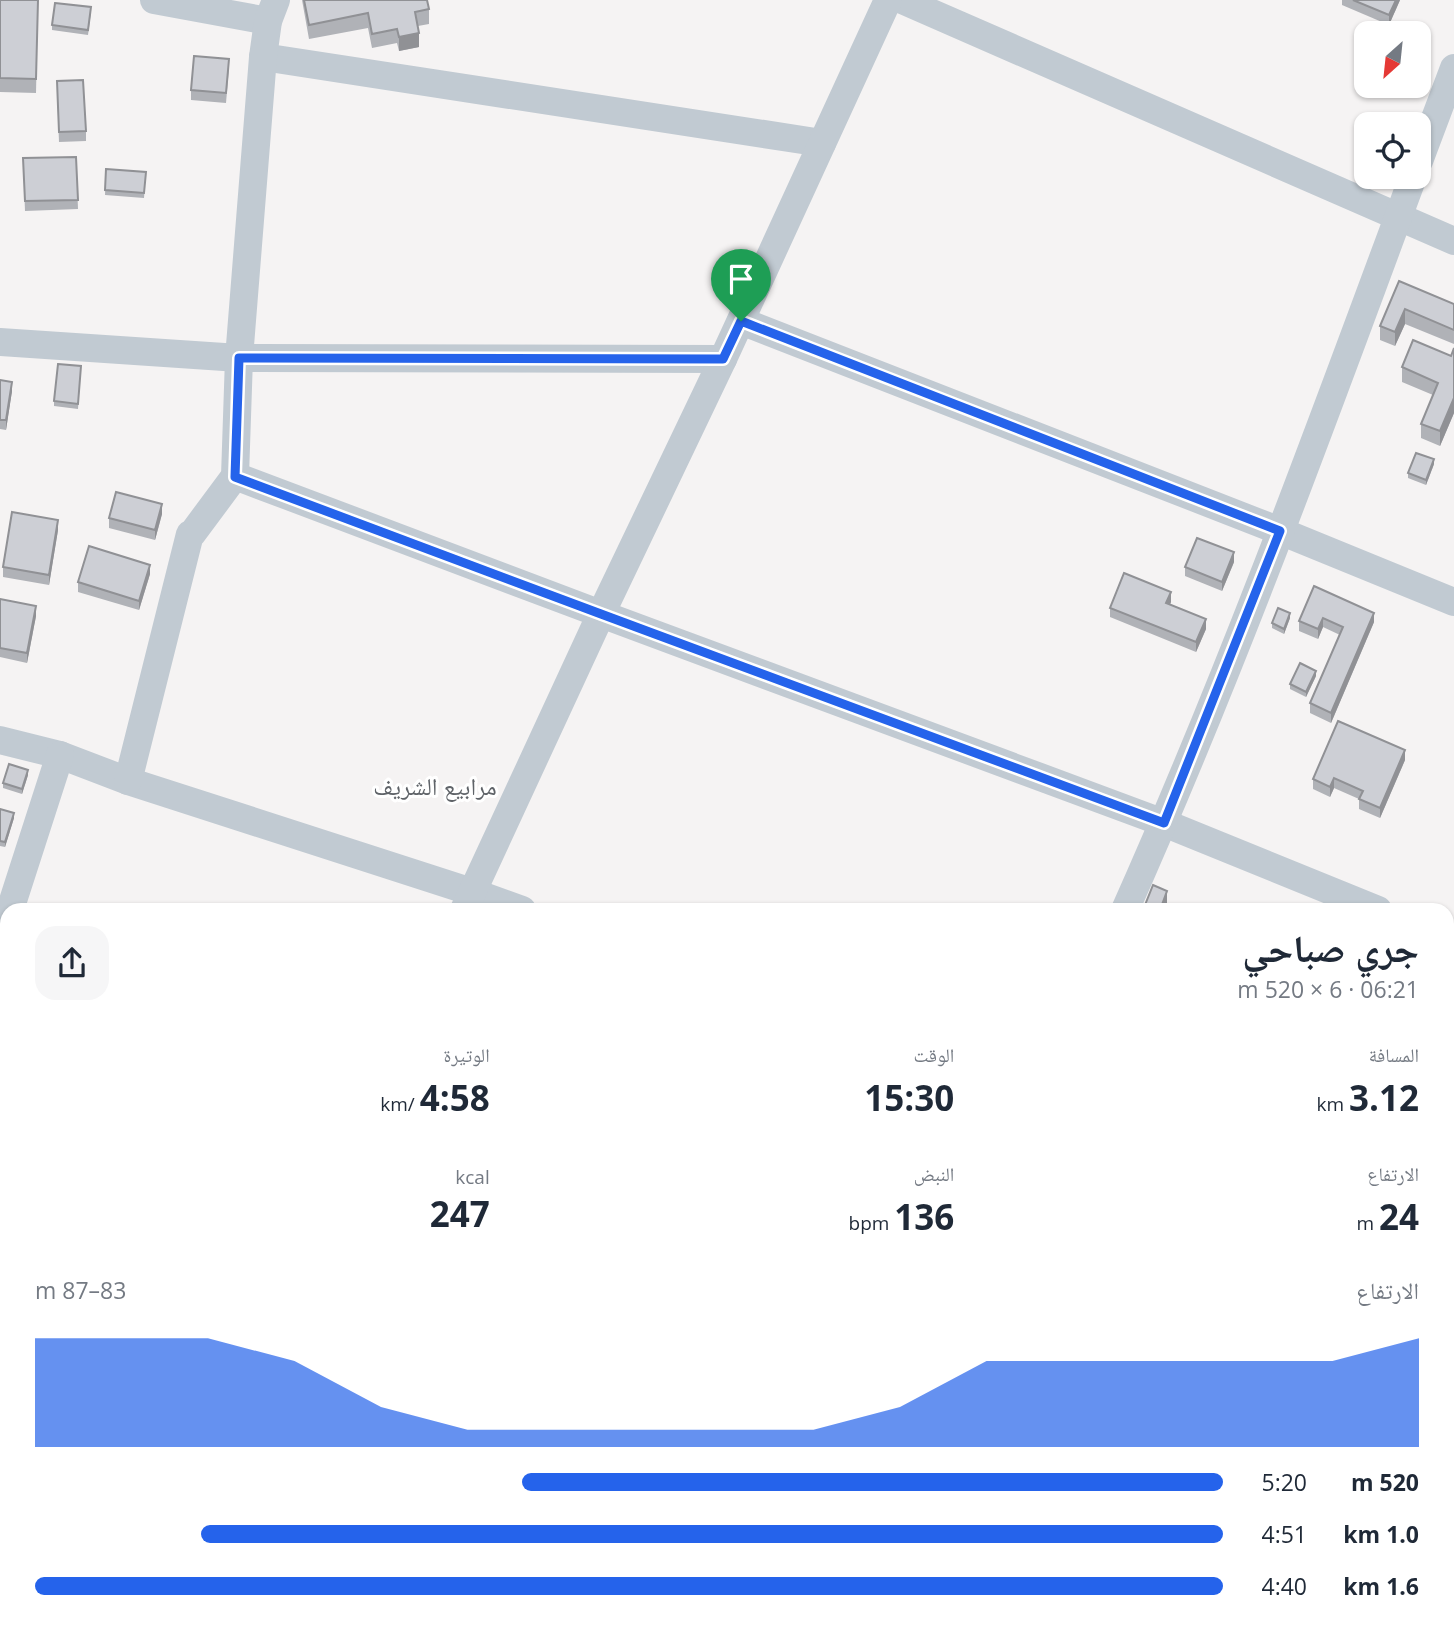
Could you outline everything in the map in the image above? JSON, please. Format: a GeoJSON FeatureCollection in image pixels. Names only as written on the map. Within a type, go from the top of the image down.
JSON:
{"type":"FeatureCollection","features":[{"type":"Feature","properties":{"kind":"street"},"geometry":{"type":"LineString","coordinates":[[128,781],[190,534],[235,477],[239,358],[263,57],[272,11],[154,0]]}},
{"type":"Feature","properties":{"kind":"street"},"geometry":{"type":"LineString","coordinates":[[0,740],[61,755],[468,901],[741,321],[888,0]]}},
{"type":"Feature","properties":{"kind":"street"},"geometry":{"type":"LineString","coordinates":[[902,0],[1454,241]]}},
{"type":"Feature","properties":{"kind":"street"},"geometry":{"type":"LineString","coordinates":[[263,57],[822,143]]}},
{"type":"Feature","properties":{"kind":"street"},"geometry":{"type":"LineString","coordinates":[[1431,129],[1454,68]]}},
{"type":"Feature","properties":{"kind":"street"},"geometry":{"type":"LineString","coordinates":[[1128,903],[1164,823],[1280,531],[1408,189]]}},
{"type":"Feature","properties":{"kind":"street"},"geometry":{"type":"LineString","coordinates":[[741,321],[1280,531],[1454,602]]}},
{"type":"Feature","properties":{"kind":"street"},"geometry":{"type":"LineString","coordinates":[[0,342],[239,358],[723,359]]}},
{"type":"Feature","properties":{"kind":"street"},"geometry":{"type":"LineString","coordinates":[[235,477],[1164,823],[1361,903]]}},
{"type":"Feature","properties":{"kind":"street"},"geometry":{"type":"LineString","coordinates":[[12,903],[61,755]]}},
{"type":"Feature","properties":{"kind":"building"},"geometry":{"type":"Polygon","coordinates":[[[0,0],[38,0],[36,79],[0,78],[0,0]]]}},
{"type":"Feature","properties":{"kind":"building"},"geometry":{"type":"Polygon","coordinates":[[[304,0],[427,0],[429,9],[415,12],[419,33],[399,37],[397,29],[372,34],[368,13],[309,25],[304,0]]]}},
{"type":"Feature","properties":{"kind":"building"},"geometry":{"type":"Polygon","coordinates":[[[1353,0],[1396,0],[1389,15],[1353,0]]]}},
{"type":"Feature","properties":{"kind":"building"},"geometry":{"type":"Polygon","coordinates":[[[55,3],[91,7],[88,30],[52,25],[55,3]]]}},
{"type":"Feature","properties":{"kind":"building"},"geometry":{"type":"Polygon","coordinates":[[[194,56],[229,59],[226,93],[191,90],[194,56]]]}},
{"type":"Feature","properties":{"kind":"building"},"geometry":{"type":"Polygon","coordinates":[[[83,80],[86,131],[59,132],[57,81],[83,80]]]}},
{"type":"Feature","properties":{"kind":"building"},"geometry":{"type":"Polygon","coordinates":[[[76,157],[78,200],[25,201],[23,158],[76,157]]]}},
{"type":"Feature","properties":{"kind":"building"},"geometry":{"type":"Polygon","coordinates":[[[106,169],[146,172],[144,193],[105,190],[106,169]]]}},
{"type":"Feature","properties":{"kind":"building"},"geometry":{"type":"Polygon","coordinates":[[[1399,281],[1454,304],[1454,330],[1405,309],[1395,332],[1380,326],[1399,281]]]}},
{"type":"Feature","properties":{"kind":"building"},"geometry":{"type":"Polygon","coordinates":[[[1413,340],[1451,356],[1454,348],[1454,398],[1440,431],[1421,424],[1438,383],[1402,367],[1413,340]]]}},
{"type":"Feature","properties":{"kind":"building"},"geometry":{"type":"Polygon","coordinates":[[[58,364],[81,366],[78,404],[54,401],[58,364]]]}},
{"type":"Feature","properties":{"kind":"building"},"geometry":{"type":"Polygon","coordinates":[[[0,380],[12,382],[6,420],[0,420],[0,380]]]}},
{"type":"Feature","properties":{"kind":"building"},"geometry":{"type":"Polygon","coordinates":[[[1416,453],[1434,459],[1426,480],[1408,473],[1416,453]]]}},
{"type":"Feature","properties":{"kind":"building"},"geometry":{"type":"Polygon","coordinates":[[[116,492],[162,504],[155,530],[109,518],[116,492]]]}},
{"type":"Feature","properties":{"kind":"building"},"geometry":{"type":"Polygon","coordinates":[[[12,512],[58,520],[49,575],[3,567],[12,512]]]}},
{"type":"Feature","properties":{"kind":"building"},"geometry":{"type":"Polygon","coordinates":[[[1197,538],[1234,552],[1222,582],[1185,567],[1197,538]]]}},
{"type":"Feature","properties":{"kind":"building"},"geometry":{"type":"Polygon","coordinates":[[[89,546],[150,565],[139,601],[78,582],[89,546]]]}},
{"type":"Feature","properties":{"kind":"building"},"geometry":{"type":"Polygon","coordinates":[[[1124,573],[1171,592],[1166,603],[1206,619],[1196,642],[1110,608],[1124,573]]]}},
{"type":"Feature","properties":{"kind":"building"},"geometry":{"type":"Polygon","coordinates":[[[1314,586],[1374,613],[1331,713],[1310,703],[1343,627],[1323,618],[1318,629],[1299,621],[1314,586]]]}},
{"type":"Feature","properties":{"kind":"building"},"geometry":{"type":"Polygon","coordinates":[[[0,599],[36,606],[27,653],[0,648],[0,599]]]}},
{"type":"Feature","properties":{"kind":"building"},"geometry":{"type":"Polygon","coordinates":[[[1278,608],[1290,613],[1284,629],[1272,623],[1278,608]]]}},
{"type":"Feature","properties":{"kind":"building"},"geometry":{"type":"Polygon","coordinates":[[[1300,663],[1316,671],[1306,692],[1290,684],[1300,663]]]}},
{"type":"Feature","properties":{"kind":"building"},"geometry":{"type":"Polygon","coordinates":[[[1338,721],[1405,750],[1380,808],[1359,799],[1363,791],[1334,778],[1330,787],[1313,779],[1338,721]]]}},
{"type":"Feature","properties":{"kind":"building"},"geometry":{"type":"Polygon","coordinates":[[[9,764],[28,770],[22,789],[3,783],[9,764]]]}},
{"type":"Feature","properties":{"kind":"building"},"geometry":{"type":"Polygon","coordinates":[[[0,809],[14,813],[5,842],[0,841],[0,809]]]}},
{"type":"Feature","properties":{"kind":"building"},"geometry":{"type":"Polygon","coordinates":[[[1153,885],[1167,891],[1163,903],[1146,903],[1153,885]]]}},
{"type":"Feature","properties":{"kind":"district","name":"مرابيع الشريف"},"geometry":{"type":"Point","coordinates":[435,785]}},
{"type":"Feature","properties":{"kind":"route"},"geometry":{"type":"LineString","coordinates":[[741,321],[1280,531],[1164,823],[235,477],[239,358],[723,359],[741,321]]}}]}
